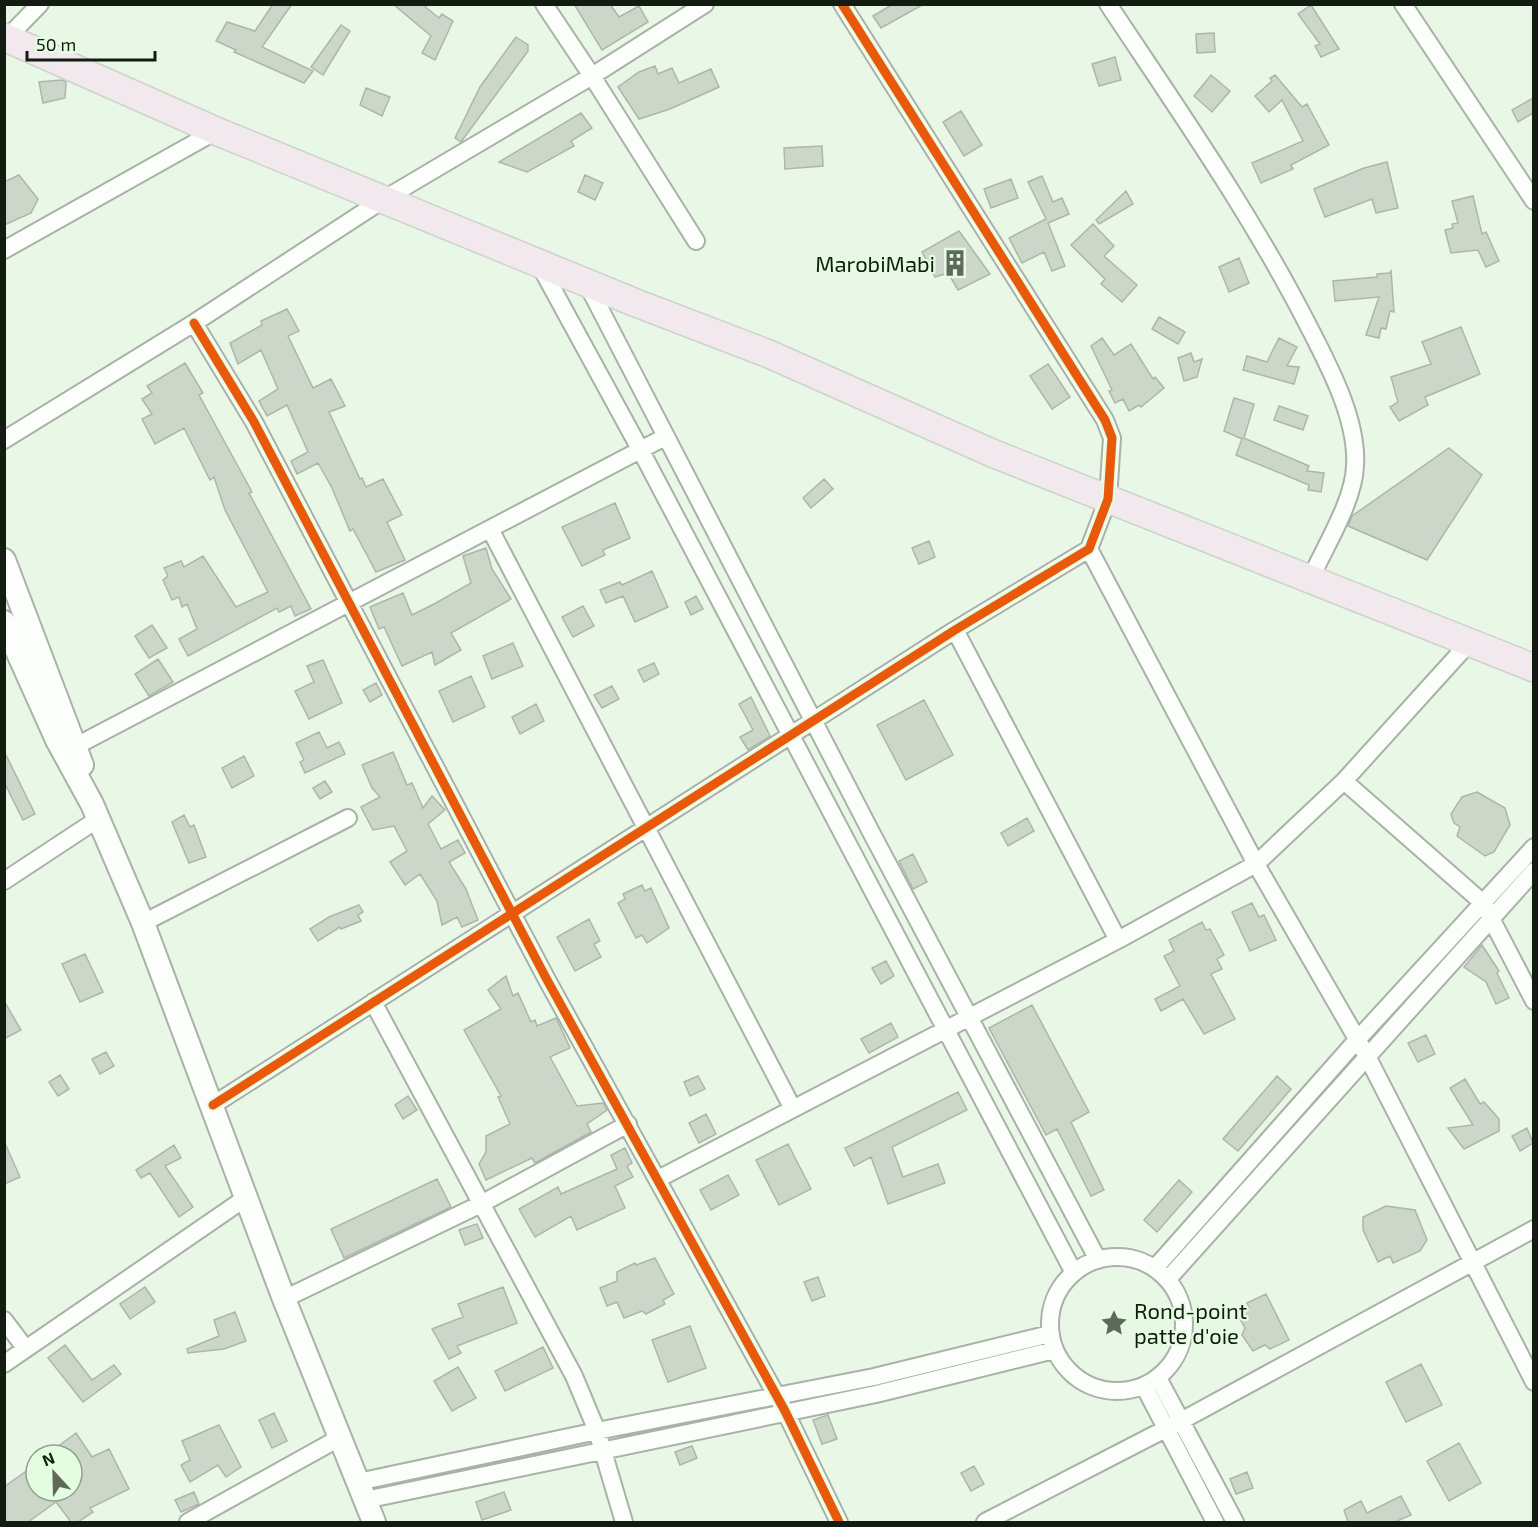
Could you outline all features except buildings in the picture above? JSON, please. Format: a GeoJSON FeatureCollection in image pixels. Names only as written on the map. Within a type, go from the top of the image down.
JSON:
{"type":"FeatureCollection","features":[{"type":"Feature","properties":{"kind":"highway"},"geometry":{"type":"LineString","coordinates":[[5,43],[56,62],[381,201],[769,354],[992,453],[1533,668]]}},
{"type":"Feature","properties":{"kind":"main road"},"geometry":{"type":"LineString","coordinates":[[4,560],[76,746],[95,812]]}},
{"type":"Feature","properties":{"kind":"main road"},"geometry":{"type":"LineString","coordinates":[[4,622],[14,661],[95,812],[143,923],[284,1299],[374,1522]]}},
{"type":"Feature","properties":{"kind":"street"},"geometry":{"type":"LineString","coordinates":[[5,43],[40,4]]}},
{"type":"Feature","properties":{"kind":"street"},"geometry":{"type":"LineString","coordinates":[[544,4],[696,241]]}},
{"type":"Feature","properties":{"kind":"street"},"geometry":{"type":"LineString","coordinates":[[4,440],[194,323],[381,201],[592,76],[705,4]]}},
{"type":"Feature","properties":{"kind":"street"},"geometry":{"type":"LineString","coordinates":[[213,1105],[955,630],[1089,549],[1108,499],[1112,438],[1105,420],[842,4]]}},
{"type":"Feature","properties":{"kind":"street"},"geometry":{"type":"LineString","coordinates":[[1108,4],[1238,200],[1295,299],[1336,381],[1353,441],[1356,467],[1347,499],[1310,580]]}},
{"type":"Feature","properties":{"kind":"street"},"geometry":{"type":"LineString","coordinates":[[1406,6],[1533,201]]}},
{"type":"Feature","properties":{"kind":"street"},"geometry":{"type":"LineString","coordinates":[[4,250],[216,131]]}},
{"type":"Feature","properties":{"kind":"street"},"geometry":{"type":"LineString","coordinates":[[539,264],[640,449],[790,736],[947,1028],[1074,1273]]}},
{"type":"Feature","properties":{"kind":"street"},"geometry":{"type":"LineString","coordinates":[[586,282],[665,437],[1098,1260]]}},
{"type":"Feature","properties":{"kind":"street"},"geometry":{"type":"LineString","coordinates":[[194,323],[254,422],[512,913],[781,1404],[839,1522]]}},
{"type":"Feature","properties":{"kind":"street"},"geometry":{"type":"LineString","coordinates":[[76,746],[665,437]]}},
{"type":"Feature","properties":{"kind":"street"},"geometry":{"type":"LineString","coordinates":[[490,529],[793,1109]]}},
{"type":"Feature","properties":{"kind":"street"},"geometry":{"type":"LineString","coordinates":[[1089,549],[1256,864],[1368,1058],[1533,1382]]}},
{"type":"Feature","properties":{"kind":"street"},"geometry":{"type":"LineString","coordinates":[[955,630],[1118,940]]}},
{"type":"Feature","properties":{"kind":"street"},"geometry":{"type":"LineString","coordinates":[[658,1179],[1118,940],[1256,864],[1344,781],[1469,643]]}},
{"type":"Feature","properties":{"kind":"street"},"geometry":{"type":"LineString","coordinates":[[1344,781],[1487,910],[1533,1001]]}},
{"type":"Feature","properties":{"kind":"street"},"geometry":{"type":"LineString","coordinates":[[4,882],[95,812]]}},
{"type":"Feature","properties":{"kind":"street"},"geometry":{"type":"LineString","coordinates":[[143,923],[348,818]]}},
{"type":"Feature","properties":{"kind":"street"},"geometry":{"type":"LineString","coordinates":[[1161,1274],[1368,1058],[1487,910],[1533,847]]}},
{"type":"Feature","properties":{"kind":"street"},"geometry":{"type":"LineString","coordinates":[[1161,1274],[1357,1040],[1487,910],[1533,872]]}},
{"type":"Feature","properties":{"kind":"street"},"geometry":{"type":"LineString","coordinates":[[373,1002],[573,1376],[597,1431],[600,1450],[624,1522]]}},
{"type":"Feature","properties":{"kind":"street"},"geometry":{"type":"LineString","coordinates":[[284,1299],[481,1204],[628,1124]]}},
{"type":"Feature","properties":{"kind":"street"},"geometry":{"type":"LineString","coordinates":[[4,1364],[247,1197]]}},
{"type":"Feature","properties":{"kind":"street"},"geometry":{"type":"LineString","coordinates":[[985,1522],[1013,1516],[1174,1425],[1533,1229]]}},
{"type":"Feature","properties":{"kind":"street"},"geometry":{"type":"LineString","coordinates":[[1127,1258],[1161,1274],[1179,1298],[1185,1319],[1182,1341],[1173,1361],[1151,1382],[1123,1392],[1102,1390],[1082,1382],[1065,1368],[1052,1342],[1050,1317],[1054,1300],[1062,1285],[1074,1273],[1098,1260],[1127,1258]]}},
{"type":"Feature","properties":{"kind":"street"},"geometry":{"type":"LineString","coordinates":[[4,1320],[26,1349]]}},
{"type":"Feature","properties":{"kind":"street"},"geometry":{"type":"LineString","coordinates":[[361,1491],[600,1450],[781,1404],[874,1377],[1052,1342]]}},
{"type":"Feature","properties":{"kind":"street"},"geometry":{"type":"LineString","coordinates":[[1151,1382],[1174,1425],[1235,1522]]}},
{"type":"Feature","properties":{"kind":"street"},"geometry":{"type":"LineString","coordinates":[[361,1491],[597,1431],[781,1404]]}},
{"type":"Feature","properties":{"kind":"street"},"geometry":{"type":"LineString","coordinates":[[1174,1425],[1215,1522]]}},
{"type":"Feature","properties":{"kind":"street"},"geometry":{"type":"LineString","coordinates":[[188,1522],[341,1437]]}},
{"type":"Feature","properties":{"kind":"cycle path"},"geometry":{"type":"LineString","coordinates":[[213,1105],[955,630],[1089,549],[1108,499],[1112,438],[1105,420],[842,4]]}},
{"type":"Feature","properties":{"kind":"cycle path"},"geometry":{"type":"LineString","coordinates":[[194,323],[254,422],[546,978],[785,1411],[839,1522]]}},
{"type":"Feature","properties":{"kind":"place","name":"MarobiMabi"},"geometry":{"type":"Point","coordinates":[955,263]}},
{"type":"Feature","properties":{"kind":"place","name":"Rond-point patte d'oie"},"geometry":{"type":"Point","coordinates":[1114,1323]}}]}
